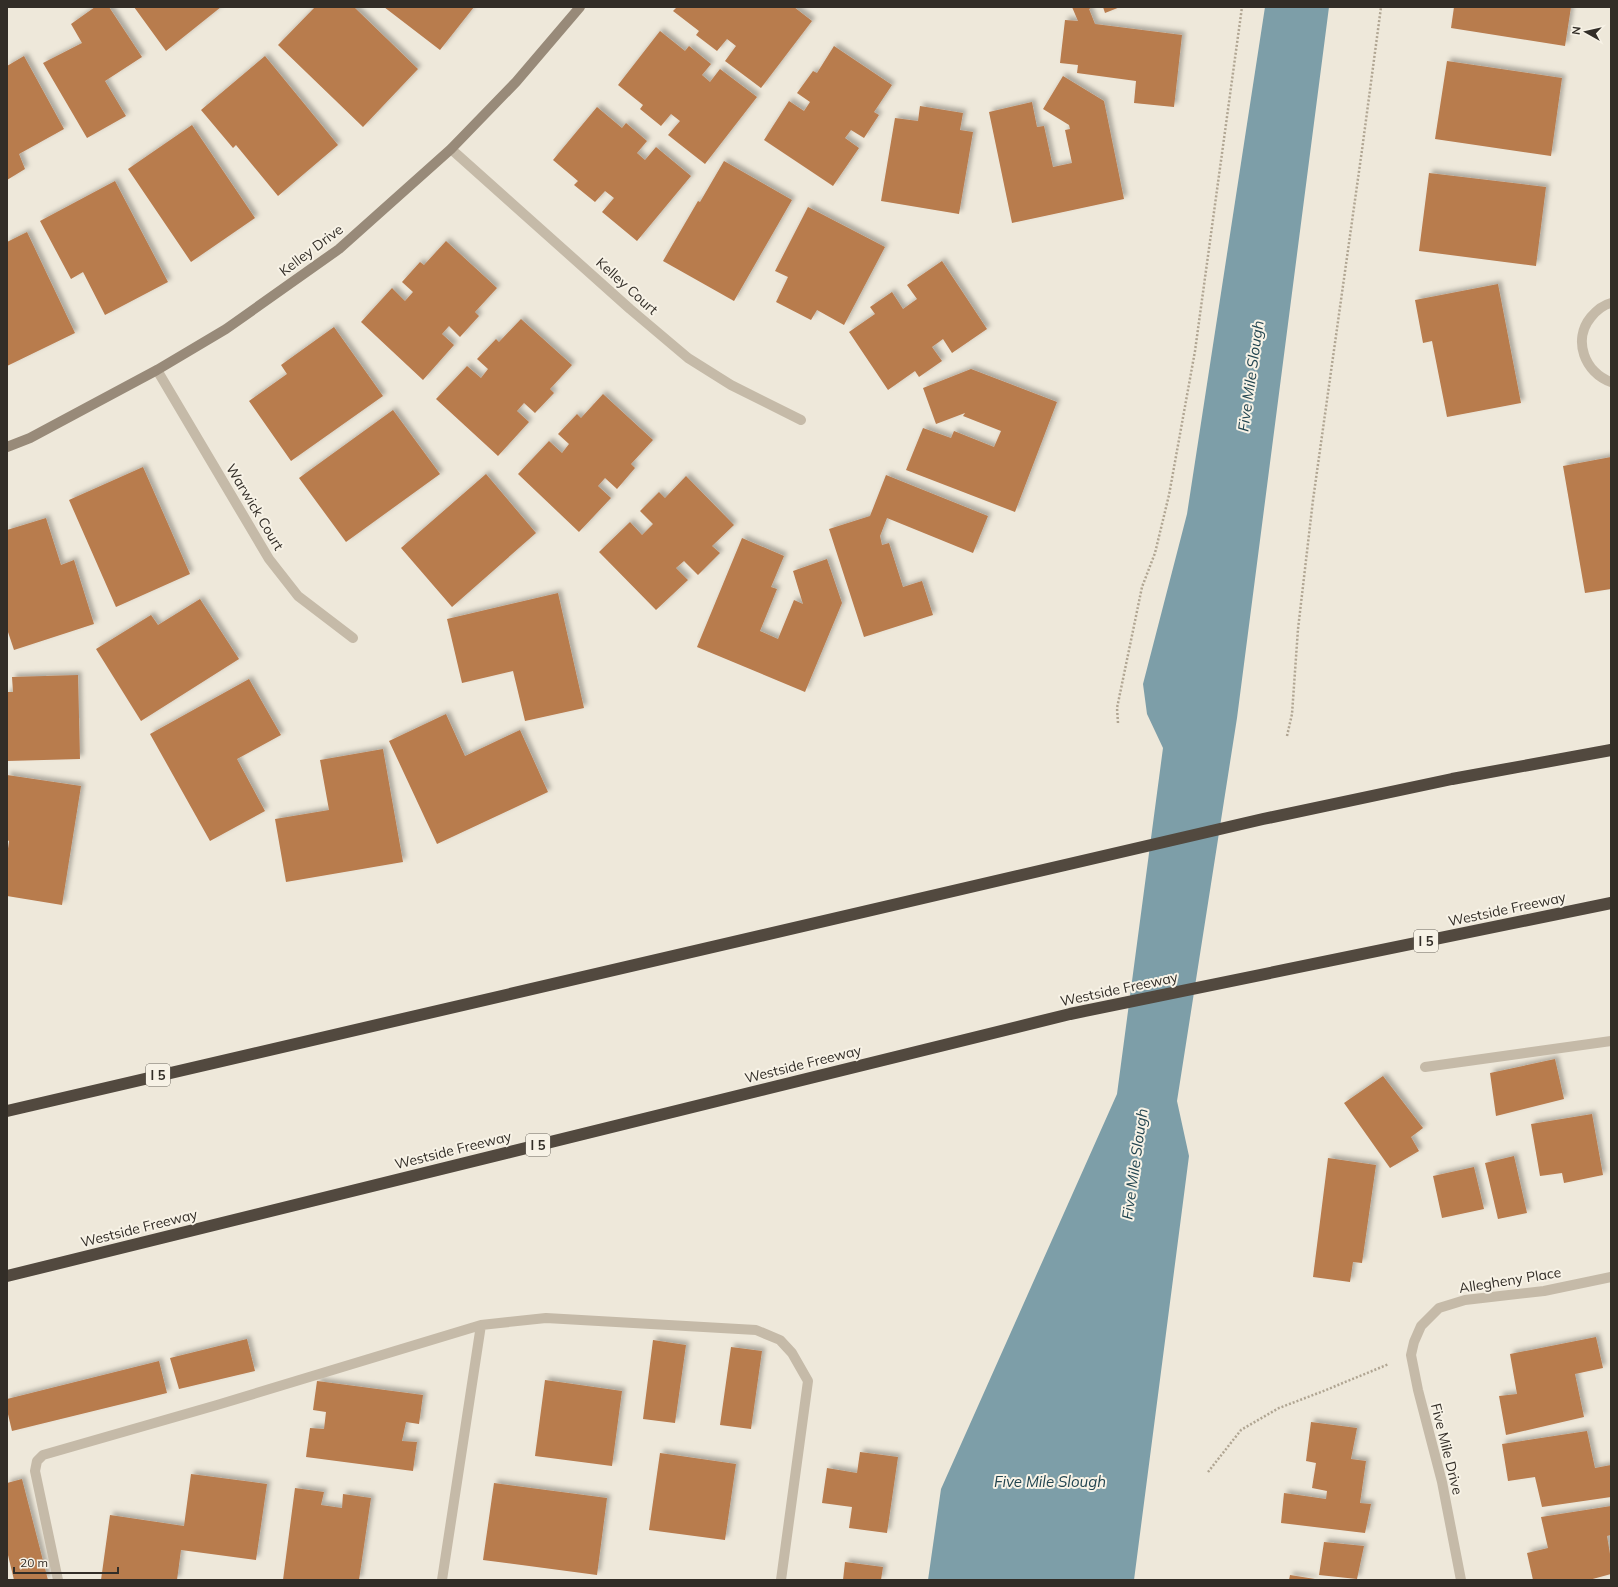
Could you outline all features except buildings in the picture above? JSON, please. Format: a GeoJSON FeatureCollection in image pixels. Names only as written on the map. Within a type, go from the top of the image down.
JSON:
{"type":"FeatureCollection","features":[{"type":"Feature","properties":{"kind":"highway","name":"I 5"},"geometry":{"type":"LineString","coordinates":[[7,1111],[1068,863],[1263,819],[1452,779],[1611,750]]}},
{"type":"Feature","properties":{"kind":"highway","name":"Westside Freeway"},"geometry":{"type":"LineString","coordinates":[[7,1276],[1070,1014],[1611,904]]}},
{"type":"Feature","properties":{"kind":"street","name":"Kelley Drive"},"geometry":{"type":"LineString","coordinates":[[7,447],[30,438],[157,370],[226,329],[338,248],[451,149],[516,82],[580,7]]}},
{"type":"Feature","properties":{"kind":"street","name":"Kelley Court"},"geometry":{"type":"LineString","coordinates":[[451,149],[630,309],[688,358],[731,386],[801,420]]}},
{"type":"Feature","properties":{"kind":"street"},"geometry":{"type":"LineString","coordinates":[[1611,303],[1596,311],[1588,320],[1583,333],[1581,346],[1584,358],[1591,370],[1602,379],[1611,382]]}},
{"type":"Feature","properties":{"kind":"street","name":"Warwick Court"},"geometry":{"type":"LineString","coordinates":[[157,370],[269,559],[298,596],[353,638]]}},
{"type":"Feature","properties":{"kind":"street"},"geometry":{"type":"LineString","coordinates":[[1425,1067],[1611,1043]]}},
{"type":"Feature","properties":{"kind":"street","name":"Allegheny Place"},"geometry":{"type":"LineString","coordinates":[[1421,1326],[1439,1308],[1465,1300],[1544,1291],[1611,1277]]}},
{"type":"Feature","properties":{"kind":"street"},"geometry":{"type":"LineString","coordinates":[[58,1580],[35,1471],[37,1462],[43,1455],[217,1405],[481,1325],[546,1318],[756,1330],[780,1340],[792,1353],[808,1381],[782,1580]]}},
{"type":"Feature","properties":{"kind":"street"},"geometry":{"type":"LineString","coordinates":[[442,1580],[481,1325]]}},
{"type":"Feature","properties":{"kind":"street","name":"Five Mile Drive"},"geometry":{"type":"LineString","coordinates":[[1421,1326],[1414,1342],[1412,1355],[1418,1390],[1442,1482],[1461,1580]]}},
{"type":"Feature","properties":{"kind":"path"},"geometry":{"type":"LineString","coordinates":[[1118,723],[1117,708],[1142,587],[1155,553],[1169,495],[1195,351],[1242,7]]}},
{"type":"Feature","properties":{"kind":"path"},"geometry":{"type":"LineString","coordinates":[[1287,736],[1292,714],[1298,629],[1312,500],[1381,7]]}},
{"type":"Feature","properties":{"kind":"path"},"geometry":{"type":"LineString","coordinates":[[1208,1472],[1241,1430],[1279,1408],[1412,1355]]}},
{"type":"Feature","properties":{"kind":"water","name":"Five Mile Slough"},"geometry":{"type":"Polygon","coordinates":[[[1265,7],[1329,7],[1237,718],[1177,1101],[1189,1156],[1134,1580],[928,1580],[941,1489],[1117,1094],[1163,748],[1147,714],[1143,684],[1187,514],[1265,7]]]}}]}
